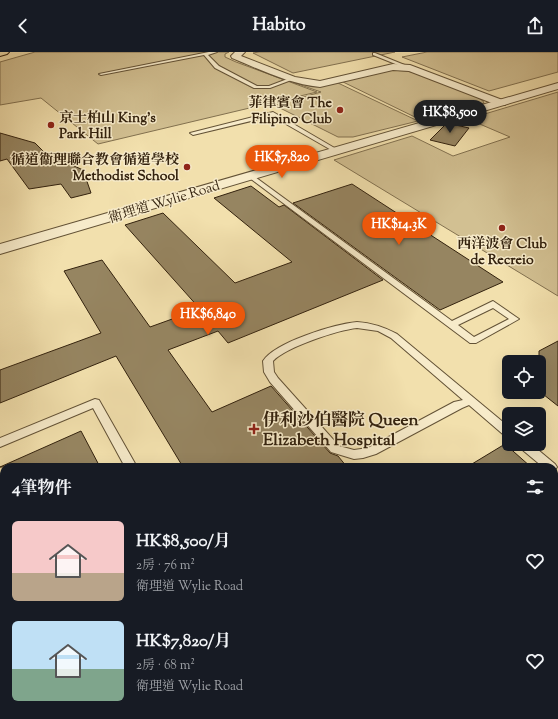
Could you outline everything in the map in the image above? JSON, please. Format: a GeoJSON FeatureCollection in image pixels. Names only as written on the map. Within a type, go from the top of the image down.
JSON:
{"type":"FeatureCollection","features":[{"type":"Feature","properties":{"kind":"highway"},"geometry":{"type":"LineString","coordinates":[[0,53],[4,52]]}},
{"type":"Feature","properties":{"kind":"street"},"geometry":{"type":"LineString","coordinates":[[241,52],[235,56],[304,83],[320,84],[393,67],[410,68],[501,103]]}},
{"type":"Feature","properties":{"kind":"street","name":"衛理道 Wylie Road"},"geometry":{"type":"LineString","coordinates":[[0,249],[249,175],[558,86]]}},
{"type":"Feature","properties":{"kind":"lane"},"geometry":{"type":"LineString","coordinates":[[101,74],[214,52]]}},
{"type":"Feature","properties":{"kind":"lane"},"geometry":{"type":"LineString","coordinates":[[205,54],[217,67],[256,87],[270,87],[292,79]]}},
{"type":"Feature","properties":{"kind":"lane"},"geometry":{"type":"LineString","coordinates":[[374,54],[410,68]]}},
{"type":"Feature","properties":{"kind":"lane"},"geometry":{"type":"LineString","coordinates":[[193,133],[274,114],[335,150]]}},
{"type":"Feature","properties":{"kind":"lane"},"geometry":{"type":"LineString","coordinates":[[249,175],[451,325],[473,341],[515,319],[493,304],[451,325]]}},
{"type":"Feature","properties":{"kind":"lane"},"geometry":{"type":"LineString","coordinates":[[470,401],[458,405],[372,451],[362,454],[344,454],[335,448],[274,380],[269,372],[268,361],[270,357],[275,354],[327,330],[351,325],[373,326],[394,336],[502,427]]}},
{"type":"Feature","properties":{"kind":"lane"},"geometry":{"type":"LineString","coordinates":[[0,443],[95,403],[129,463]]}},
{"type":"Feature","properties":{"kind":"lane"},"geometry":{"type":"LineString","coordinates":[[532,451],[546,463]]}},
{"type":"Feature","properties":{"kind":"shaded area"},"geometry":{"type":"Polygon","coordinates":[[[35,52],[229,52],[225,54],[225,57],[317,92],[98,144],[41,98],[0,105],[0,62],[35,52]]]}},
{"type":"Feature","properties":{"kind":"shaded area"},"geometry":{"type":"Polygon","coordinates":[[[395,52],[293,73],[253,53],[395,52]]]}},
{"type":"Feature","properties":{"kind":"shaded area"},"geometry":{"type":"Polygon","coordinates":[[[427,52],[558,52],[558,72],[489,91],[402,57],[427,52]]]}},
{"type":"Feature","properties":{"kind":"shaded area"},"geometry":{"type":"Polygon","coordinates":[[[390,70],[415,73],[477,97],[484,103],[421,120],[341,81],[390,70]]]}},
{"type":"Feature","properties":{"kind":"shaded area","name":"菲律賓會 The Filipino Club"},"geometry":{"type":"Polygon","coordinates":[[[295,83],[308,85],[338,83],[418,121],[353,137],[338,137],[274,105],[321,92],[295,83]]]}},
{"type":"Feature","properties":{"kind":"shaded area","name":"西洋波會 Club de Recreio"},"geometry":{"type":"Polygon","coordinates":[[[558,92],[558,296],[334,160],[412,136],[453,156],[510,137],[468,119],[558,92]]]}},
{"type":"Feature","properties":{"kind":"building"},"geometry":{"type":"Polygon","coordinates":[[[447,123],[469,128],[455,146],[430,140],[447,123]]]}},
{"type":"Feature","properties":{"kind":"building"},"geometry":{"type":"Polygon","coordinates":[[[0,133],[35,143],[44,152],[83,170],[91,193],[71,198],[61,184],[29,189],[7,159],[0,161],[0,133]]]}},
{"type":"Feature","properties":{"kind":"building"},"geometry":{"type":"Polygon","coordinates":[[[352,184],[503,282],[440,310],[293,203],[352,184]]]}},
{"type":"Feature","properties":{"kind":"building"},"geometry":{"type":"Polygon","coordinates":[[[251,186],[279,207],[284,205],[383,280],[228,343],[218,331],[168,350],[212,412],[271,386],[330,453],[338,456],[344,463],[181,463],[116,356],[0,403],[0,370],[101,333],[64,271],[102,260],[150,327],[200,309],[125,225],[163,213],[235,283],[292,262],[214,198],[251,186]]]}},
{"type":"Feature","properties":{"kind":"building"},"geometry":{"type":"Polygon","coordinates":[[[558,341],[558,406],[546,397],[546,355],[539,355],[539,351],[558,341]]]}},
{"type":"Feature","properties":{"kind":"building"},"geometry":{"type":"Polygon","coordinates":[[[81,431],[98,463],[9,463],[81,431]]]}},
{"type":"Feature","properties":{"kind":"building"},"geometry":{"type":"Polygon","coordinates":[[[502,446],[502,451],[513,451],[526,463],[474,463],[502,446]]]}},
{"type":"Feature","properties":{"kind":"place","name":"菲律賓會 The Filipino Club"},"geometry":{"type":"Point","coordinates":[340,110]}},
{"type":"Feature","properties":{"kind":"place","name":"京士柏山 King's Park Hill"},"geometry":{"type":"Point","coordinates":[51,125]}},
{"type":"Feature","properties":{"kind":"place","name":"循道衞理聯合教會循道學校 Methodist School"},"geometry":{"type":"Point","coordinates":[187,167]}},
{"type":"Feature","properties":{"kind":"place","name":"西洋波會 Club de Recreio"},"geometry":{"type":"Point","coordinates":[502,228]}},
{"type":"Feature","properties":{"kind":"place","name":"伊利沙伯醫院 Queen Elizabeth Hospital"},"geometry":{"type":"Point","coordinates":[254,429]}}]}
